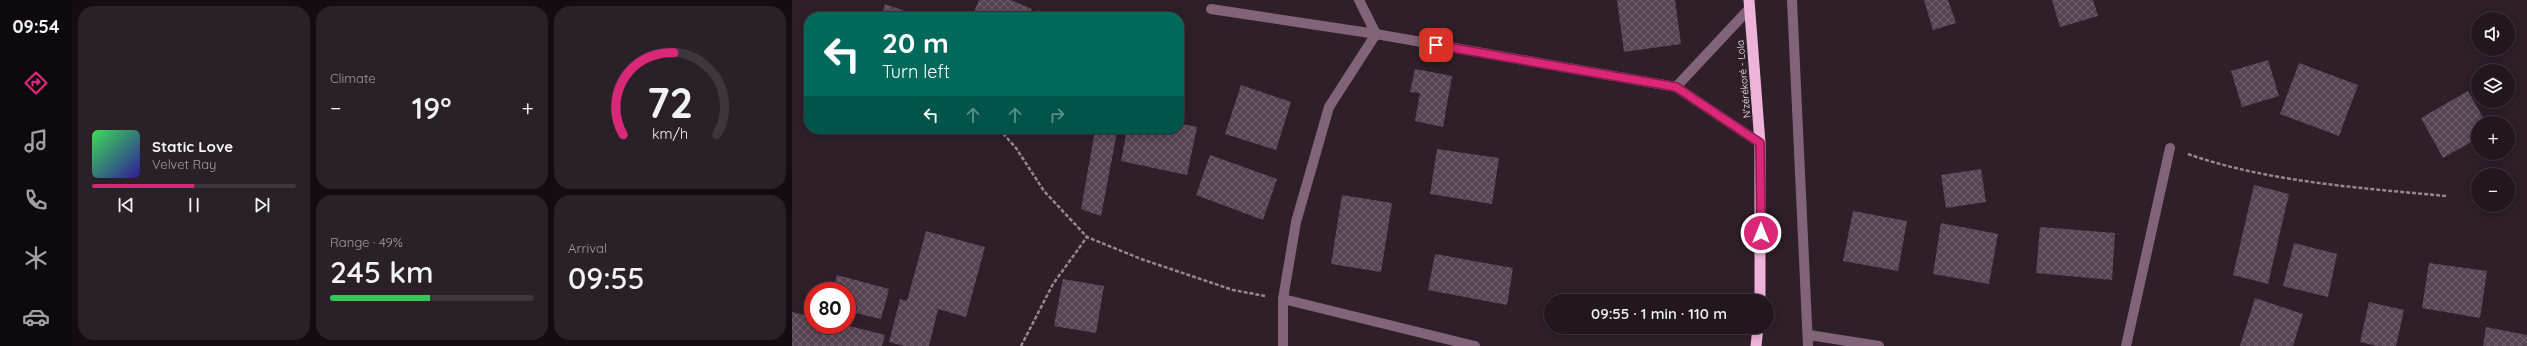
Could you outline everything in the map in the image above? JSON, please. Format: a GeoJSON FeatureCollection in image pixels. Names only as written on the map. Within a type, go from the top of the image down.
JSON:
{"type":"FeatureCollection","features":[{"type":"Feature","properties":{"kind":"highway","name":"N'zérékoré - Lola"},"geometry":{"type":"LineString","coordinates":[[1749,4],[1760,143],[1760,294]]}},
{"type":"Feature","properties":{"kind":"highway"},"geometry":{"type":"LineString","coordinates":[[1756,346],[1757,334]]}},
{"type":"Feature","properties":{"kind":"street"},"geometry":{"type":"LineString","coordinates":[[1359,0],[1376,34]]}},
{"type":"Feature","properties":{"kind":"street"},"geometry":{"type":"LineString","coordinates":[[1792,0],[1809,335],[1808,346]]}},
{"type":"Feature","properties":{"kind":"street"},"geometry":{"type":"LineString","coordinates":[[1676,87],[1749,4]]}},
{"type":"Feature","properties":{"kind":"street"},"geometry":{"type":"LineString","coordinates":[[1211,9],[1376,34],[1676,87],[1760,143]]}},
{"type":"Feature","properties":{"kind":"street"},"geometry":{"type":"LineString","coordinates":[[1283,346],[1283,299],[1296,222],[1329,107],[1376,34]]}},
{"type":"Feature","properties":{"kind":"street"},"geometry":{"type":"LineString","coordinates":[[2126,346],[2170,148]]}},
{"type":"Feature","properties":{"kind":"street"},"geometry":{"type":"LineString","coordinates":[[1283,299],[1475,346]]}},
{"type":"Feature","properties":{"kind":"street"},"geometry":{"type":"LineString","coordinates":[[1809,335],[1879,346]]}},
{"type":"Feature","properties":{"kind":"path"},"geometry":{"type":"LineString","coordinates":[[1003,134],[1016,148],[1044,191],[1087,236],[1141,259],[1233,290],[1283,299]]}},
{"type":"Feature","properties":{"kind":"path"},"geometry":{"type":"LineString","coordinates":[[2170,148],[2218,164],[2338,185],[2446,196]]}},
{"type":"Feature","properties":{"kind":"path"},"geometry":{"type":"LineString","coordinates":[[1021,346],[1053,284],[1087,236]]}},
{"type":"Feature","properties":{"kind":"building"},"geometry":{"type":"Polygon","coordinates":[[[979,0],[1011,0],[1032,9],[1031,12],[974,12],[979,0]]]}},
{"type":"Feature","properties":{"kind":"building"},"geometry":{"type":"Polygon","coordinates":[[[1617,0],[1675,0],[1681,44],[1624,52],[1617,0]]]}},
{"type":"Feature","properties":{"kind":"building"},"geometry":{"type":"Polygon","coordinates":[[[1924,0],[1948,0],[1956,23],[1933,30],[1924,0]]]}},
{"type":"Feature","properties":{"kind":"building"},"geometry":{"type":"Polygon","coordinates":[[[2052,0],[2093,0],[2098,16],[2060,27],[2052,0]]]}},
{"type":"Feature","properties":{"kind":"building"},"geometry":{"type":"Polygon","coordinates":[[[885,4],[908,12],[883,12],[885,4]]]}},
{"type":"Feature","properties":{"kind":"building"},"geometry":{"type":"Polygon","coordinates":[[[2268,60],[2279,96],[2242,107],[2231,71],[2268,60]]]}},
{"type":"Feature","properties":{"kind":"building"},"geometry":{"type":"Polygon","coordinates":[[[2299,63],[2358,85],[2339,136],[2280,114],[2299,63]]]}},
{"type":"Feature","properties":{"kind":"building"},"geometry":{"type":"Polygon","coordinates":[[[1415,69],[1452,76],[1443,127],[1415,121],[1420,93],[1410,92],[1415,69]]]}},
{"type":"Feature","properties":{"kind":"building"},"geometry":{"type":"Polygon","coordinates":[[[1241,85],[1291,102],[1276,150],[1225,134],[1241,85]]]}},
{"type":"Feature","properties":{"kind":"building"},"geometry":{"type":"Polygon","coordinates":[[[2468,91],[2471,96],[2471,108],[2478,108],[2482,116],[2471,116],[2471,142],[2443,158],[2421,118],[2468,91]]]}},
{"type":"Feature","properties":{"kind":"building"},"geometry":{"type":"Polygon","coordinates":[[[1184,124],[1197,127],[1187,175],[1121,161],[1126,134],[1184,134],[1184,124]]]}},
{"type":"Feature","properties":{"kind":"building"},"geometry":{"type":"Polygon","coordinates":[[[1095,134],[1117,134],[1101,216],[1081,209],[1095,134]]]}},
{"type":"Feature","properties":{"kind":"building"},"geometry":{"type":"Polygon","coordinates":[[[1437,149],[1499,158],[1492,204],[1430,194],[1437,149]]]}},
{"type":"Feature","properties":{"kind":"building"},"geometry":{"type":"Polygon","coordinates":[[[1210,155],[1277,179],[1263,220],[1196,195],[1210,155]]]}},
{"type":"Feature","properties":{"kind":"building"},"geometry":{"type":"Polygon","coordinates":[[[1981,169],[1986,202],[1946,208],[1941,175],[1981,169]]]}},
{"type":"Feature","properties":{"kind":"building"},"geometry":{"type":"Polygon","coordinates":[[[2254,185],[2289,194],[2268,284],[2233,275],[2254,185]]]}},
{"type":"Feature","properties":{"kind":"building"},"geometry":{"type":"Polygon","coordinates":[[[1342,195],[1392,203],[1381,272],[1331,264],[1342,195]]]}},
{"type":"Feature","properties":{"kind":"building"},"geometry":{"type":"Polygon","coordinates":[[[1853,211],[1907,221],[1898,271],[1843,261],[1853,211]]]}},
{"type":"Feature","properties":{"kind":"building"},"geometry":{"type":"Polygon","coordinates":[[[1941,223],[1998,234],[1989,284],[1933,274],[1941,223]]]}},
{"type":"Feature","properties":{"kind":"building"},"geometry":{"type":"Polygon","coordinates":[[[2040,227],[2115,233],[2112,280],[2036,273],[2040,227]]]}},
{"type":"Feature","properties":{"kind":"building"},"geometry":{"type":"Polygon","coordinates":[[[926,231],[985,247],[966,317],[938,309],[929,346],[904,346],[889,342],[900,299],[907,301],[926,231]]]}},
{"type":"Feature","properties":{"kind":"building"},"geometry":{"type":"Polygon","coordinates":[[[2294,243],[2337,254],[2328,297],[2283,286],[2294,243]]]}},
{"type":"Feature","properties":{"kind":"building"},"geometry":{"type":"Polygon","coordinates":[[[1435,254],[1513,268],[1507,305],[1428,290],[1435,254]]]}},
{"type":"Feature","properties":{"kind":"building"},"geometry":{"type":"Polygon","coordinates":[[[2429,263],[2487,271],[2480,318],[2422,308],[2429,263]]]}},
{"type":"Feature","properties":{"kind":"building"},"geometry":{"type":"Polygon","coordinates":[[[837,275],[889,289],[881,319],[856,313],[856,282],[835,282],[837,275]]]}},
{"type":"Feature","properties":{"kind":"building"},"geometry":{"type":"Polygon","coordinates":[[[1063,279],[1104,286],[1096,333],[1054,326],[1063,279]]]}},
{"type":"Feature","properties":{"kind":"building"},"geometry":{"type":"Polygon","coordinates":[[[2255,298],[2303,314],[2293,346],[2240,346],[2255,298]]]}},
{"type":"Feature","properties":{"kind":"building"},"geometry":{"type":"Polygon","coordinates":[[[2369,302],[2404,310],[2396,346],[2377,346],[2360,342],[2369,302]]]}},
{"type":"Feature","properties":{"kind":"building"},"geometry":{"type":"Polygon","coordinates":[[[792,312],[804,315],[804,334],[856,334],[856,328],[885,335],[882,346],[792,346],[792,312]]]}},
{"type":"Feature","properties":{"kind":"building"},"geometry":{"type":"Polygon","coordinates":[[[2486,327],[2527,335],[2527,346],[2483,346],[2486,327]]]}},
{"type":"Feature","properties":{"kind":"route"},"geometry":{"type":"LineString","coordinates":[[1436,45],[1676,87],[1760,143],[1761,233]]}}]}
